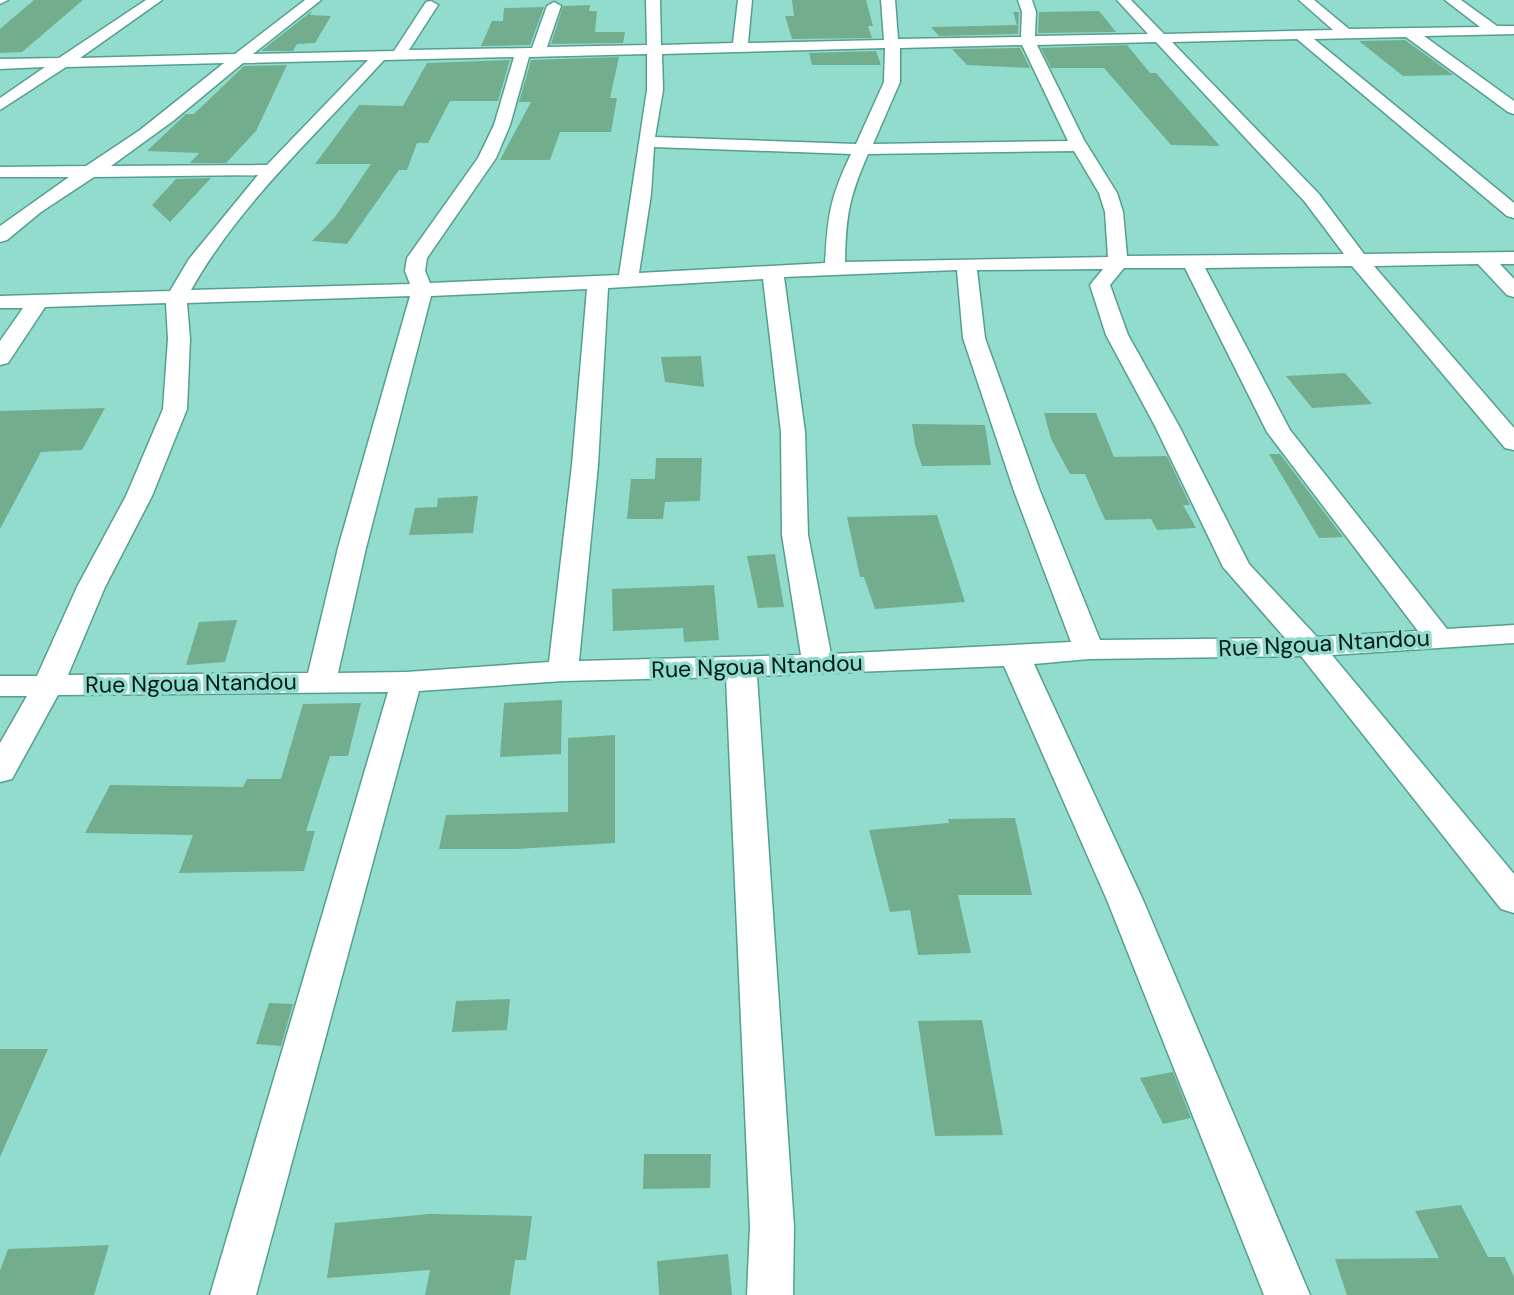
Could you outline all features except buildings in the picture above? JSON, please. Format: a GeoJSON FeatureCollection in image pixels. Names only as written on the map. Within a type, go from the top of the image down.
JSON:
{"type":"FeatureCollection","features":[{"type":"Feature","properties":{"kind":"street"},"geometry":{"type":"LineString","coordinates":[[0,105],[155,0]]}},
{"type":"Feature","properties":{"kind":"street"},"geometry":{"type":"LineString","coordinates":[[0,236],[46,200],[153,129],[242,58],[277,25],[314,0]]}},
{"type":"Feature","properties":{"kind":"street"},"geometry":{"type":"LineString","coordinates":[[628,280],[655,90],[653,0]]}},
{"type":"Feature","properties":{"kind":"street"},"geometry":{"type":"LineString","coordinates":[[740,46],[745,0]]}},
{"type":"Feature","properties":{"kind":"street"},"geometry":{"type":"LineString","coordinates":[[835,268],[837,214],[849,173],[892,82],[896,66],[894,44],[888,25],[888,0]]}},
{"type":"Feature","properties":{"kind":"street"},"geometry":{"type":"LineString","coordinates":[[1025,0],[1028,12],[1028,42],[1080,146],[1108,193],[1114,212],[1118,263],[1100,285],[1117,335],[1167,426],[1237,567],[1309,647],[1514,899]]}},
{"type":"Feature","properties":{"kind":"street"},"geometry":{"type":"LineString","coordinates":[[1124,0],[1312,198],[1359,261],[1514,443]]}},
{"type":"Feature","properties":{"kind":"street"},"geometry":{"type":"LineString","coordinates":[[1306,0],[1345,33]]}},
{"type":"Feature","properties":{"kind":"street"},"geometry":{"type":"LineString","coordinates":[[1452,0],[1494,31]]}},
{"type":"Feature","properties":{"kind":"street"},"geometry":{"type":"LineString","coordinates":[[0,772],[48,686],[91,587],[139,496],[175,409],[179,339],[176,298],[196,263],[272,170],[388,57],[431,5]]}},
{"type":"Feature","properties":{"kind":"street"},"geometry":{"type":"LineString","coordinates":[[321,681],[352,548],[422,289],[415,271],[417,258],[488,158],[531,52],[554,6]]}},
{"type":"Feature","properties":{"kind":"street"},"geometry":{"type":"LineString","coordinates":[[0,64],[1514,30]]}},
{"type":"Feature","properties":{"kind":"street"},"geometry":{"type":"LineString","coordinates":[[1410,33],[1514,109]]}},
{"type":"Feature","properties":{"kind":"street"},"geometry":{"type":"LineString","coordinates":[[1299,34],[1514,212]]}},
{"type":"Feature","properties":{"kind":"street"},"geometry":{"type":"LineString","coordinates":[[646,142],[862,149],[1080,146]]}},
{"type":"Feature","properties":{"kind":"street"},"geometry":{"type":"LineString","coordinates":[[0,172],[272,170]]}},
{"type":"Feature","properties":{"kind":"street"},"geometry":{"type":"LineString","coordinates":[[0,302],[598,282],[896,265],[1514,258]]}},
{"type":"Feature","properties":{"kind":"street"},"geometry":{"type":"LineString","coordinates":[[1485,260],[1514,291]]}},
{"type":"Feature","properties":{"kind":"street"},"geometry":{"type":"LineString","coordinates":[[1193,263],[1279,432],[1439,638]]}},
{"type":"Feature","properties":{"kind":"street"},"geometry":{"type":"LineString","coordinates":[[967,266],[974,338],[1027,491],[1089,650]]}},
{"type":"Feature","properties":{"kind":"street"},"geometry":{"type":"LineString","coordinates":[[773,274],[793,432],[795,535],[818,664]]}},
{"type":"Feature","properties":{"kind":"street"},"geometry":{"type":"LineString","coordinates":[[563,671],[585,465],[598,282]]}},
{"type":"Feature","properties":{"kind":"street"},"geometry":{"type":"LineString","coordinates":[[0,358],[38,301]]}},
{"type":"Feature","properties":{"kind":"street","name":"Rue Ngoua Ntandou"},"geometry":{"type":"LineString","coordinates":[[0,686],[406,682],[563,671],[818,664],[1015,656],[1089,650],[1309,647],[1514,634]]}},
{"type":"Feature","properties":{"kind":"street"},"geometry":{"type":"LineString","coordinates":[[1015,656],[1125,900],[1287,1295]]}},
{"type":"Feature","properties":{"kind":"street"},"geometry":{"type":"LineString","coordinates":[[741,667],[772,1227],[770,1295]]}},
{"type":"Feature","properties":{"kind":"street"},"geometry":{"type":"LineString","coordinates":[[233,1295],[406,682]]}}]}
